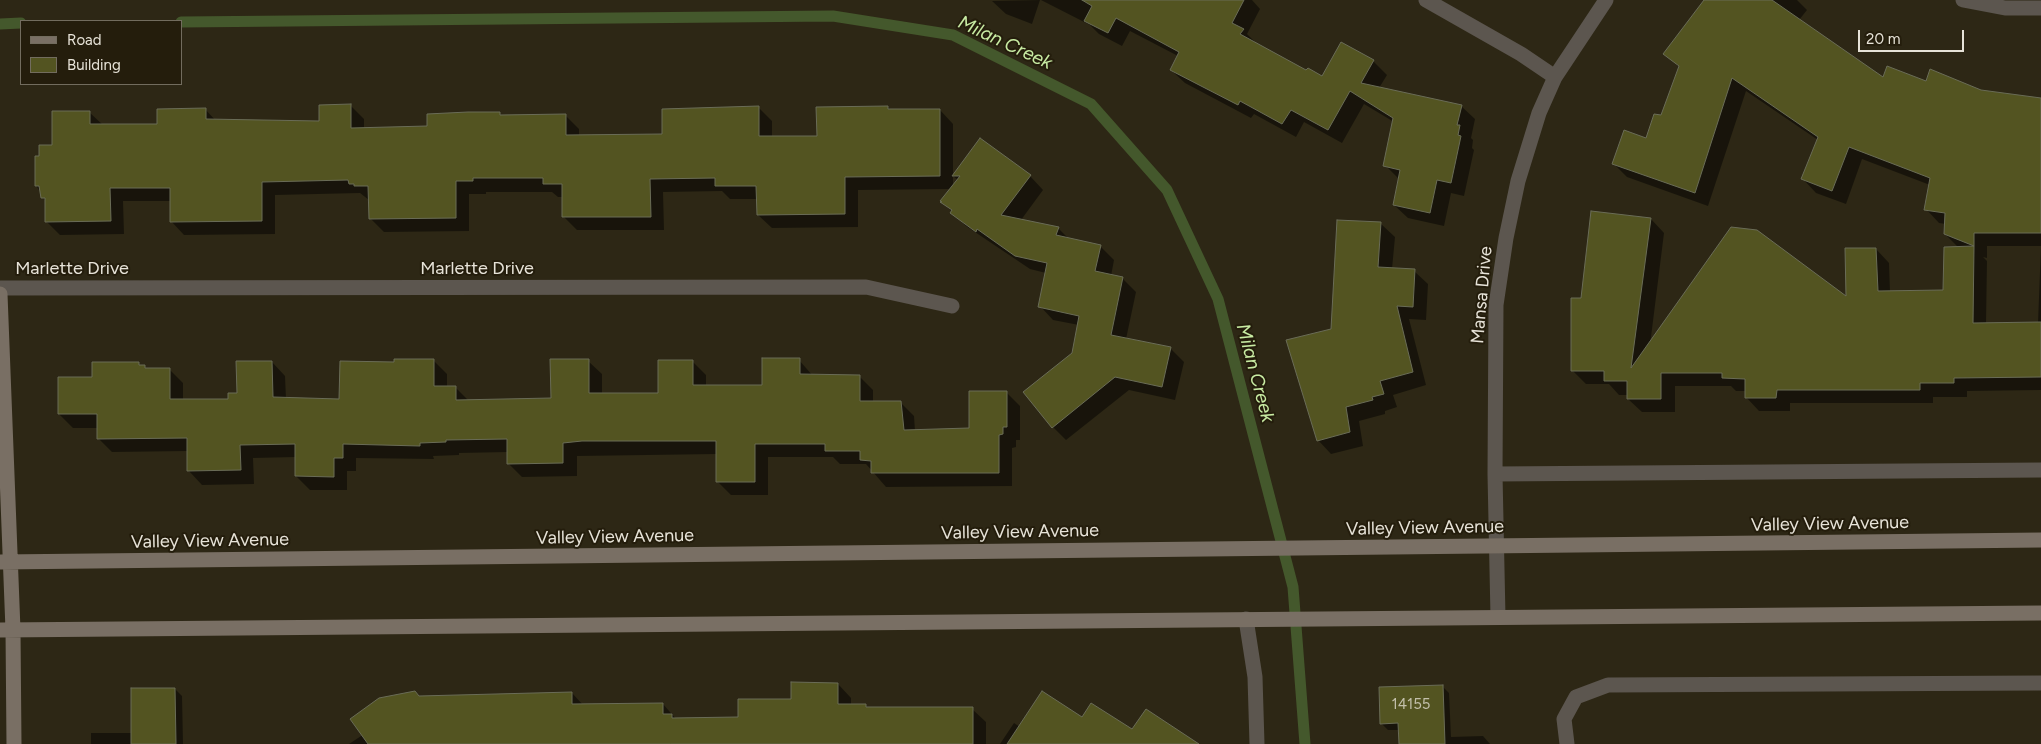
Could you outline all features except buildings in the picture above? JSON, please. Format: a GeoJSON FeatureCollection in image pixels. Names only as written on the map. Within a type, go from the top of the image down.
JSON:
{"type":"FeatureCollection","features":[{"type":"Feature","properties":{"kind":"main road"},"geometry":{"type":"LineString","coordinates":[[0,294],[7,630],[14,744]]}},
{"type":"Feature","properties":{"kind":"main road","name":"Valley View Avenue"},"geometry":{"type":"LineString","coordinates":[[5,562],[2041,540]]}},
{"type":"Feature","properties":{"kind":"main road"},"geometry":{"type":"LineString","coordinates":[[7,630],[1287,618],[2041,614]]}},
{"type":"Feature","properties":{"kind":"street"},"geometry":{"type":"LineString","coordinates":[[1426,0],[1521,54],[1555,77]]}},
{"type":"Feature","properties":{"kind":"street","name":"Mansa Drive"},"geometry":{"type":"LineString","coordinates":[[1498,617],[1495,474],[1496,305],[1506,238],[1539,113],[1555,77],[1606,0]]}},
{"type":"Feature","properties":{"kind":"street"},"geometry":{"type":"LineString","coordinates":[[1963,0],[2005,8],[2041,8]]}},
{"type":"Feature","properties":{"kind":"street","name":"Marlette Drive"},"geometry":{"type":"LineString","coordinates":[[0,288],[866,287],[952,306]]}},
{"type":"Feature","properties":{"kind":"street"},"geometry":{"type":"LineString","coordinates":[[1495,474],[2041,470]]}},
{"type":"Feature","properties":{"kind":"street"},"geometry":{"type":"LineString","coordinates":[[1246,619],[1255,678],[1257,744]]}},
{"type":"Feature","properties":{"kind":"street"},"geometry":{"type":"LineString","coordinates":[[1567,744],[1564,719],[1576,697],[1608,685],[2041,683]]}},
{"type":"Feature","properties":{"kind":"waterway","name":"Milan Creek"},"geometry":{"type":"LineString","coordinates":[[182,22],[833,16],[953,35],[1091,104],[1167,190],[1218,299],[1293,587],[1305,744]]}},
{"type":"Feature","properties":{"kind":"waterway","name":"Milan Creek"},"geometry":{"type":"LineString","coordinates":[[0,24],[20,23]]}}]}
